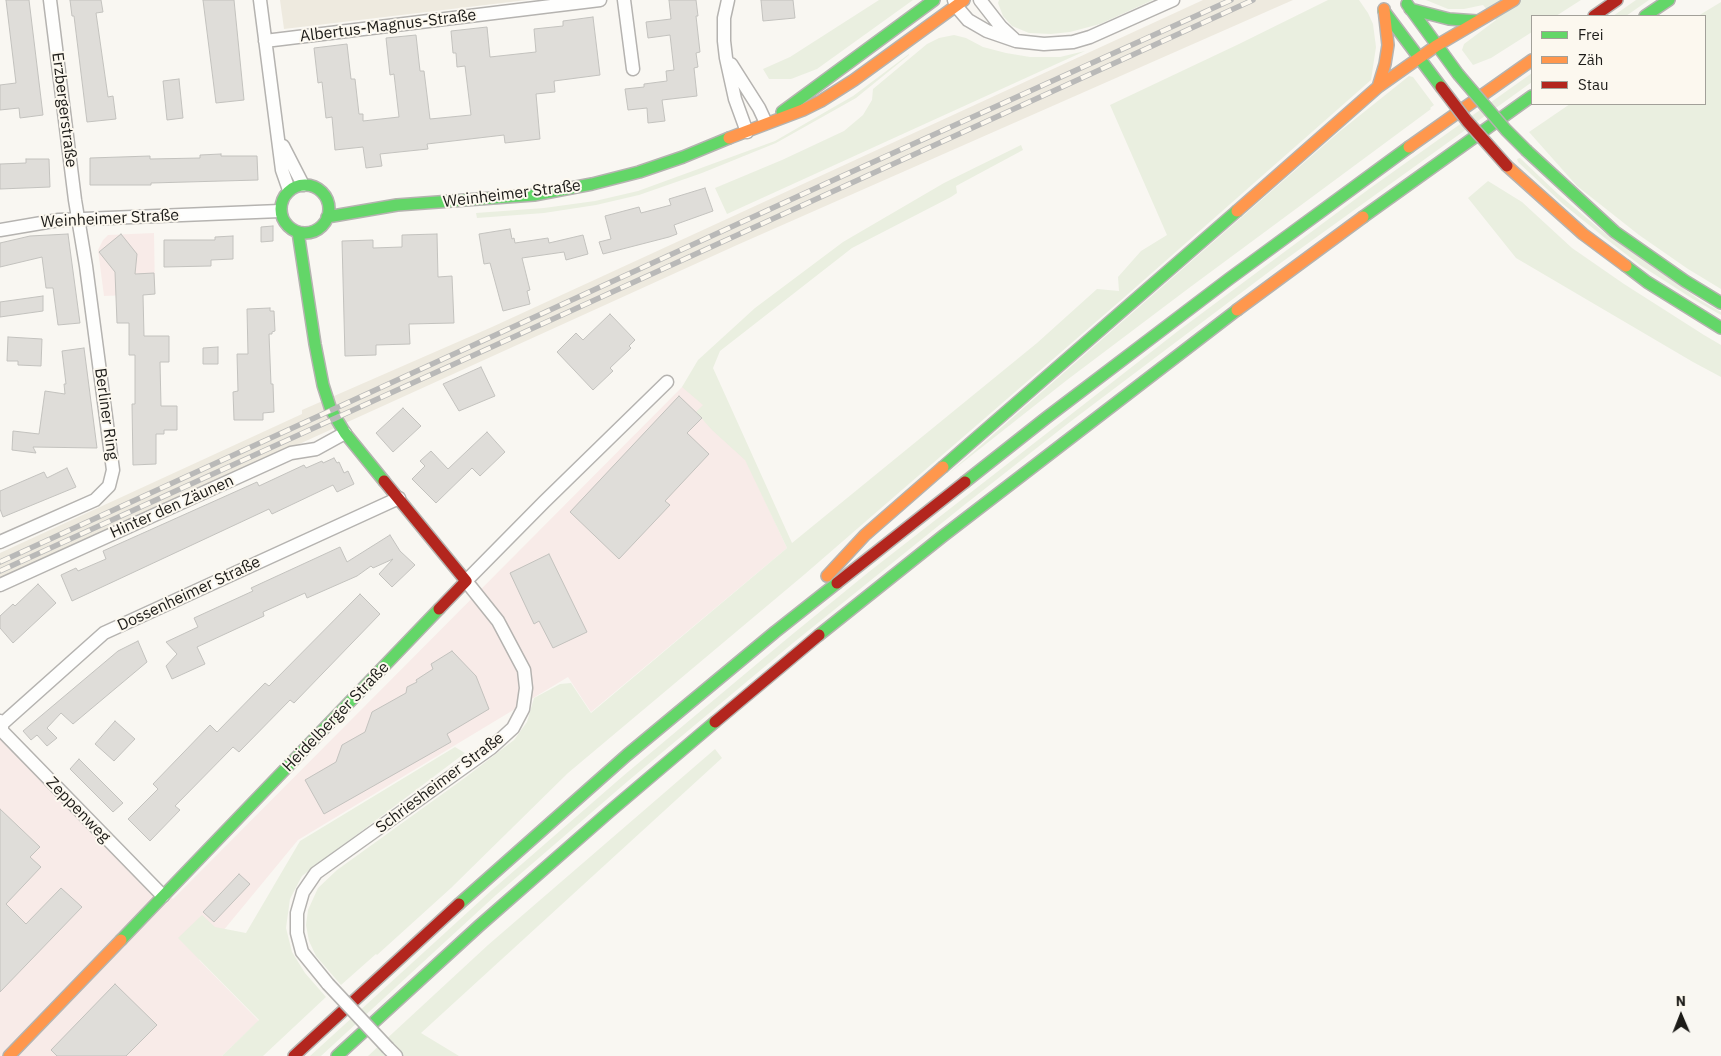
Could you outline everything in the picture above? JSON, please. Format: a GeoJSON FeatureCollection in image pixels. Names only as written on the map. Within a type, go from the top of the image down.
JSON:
{"type":"FeatureCollection","features":[{"type":"Feature","properties":{"kind":"main road","name":"Weinheimer Straße"},"geometry":{"type":"LineString","coordinates":[[766,124],[934,0]]}},
{"type":"Feature","properties":{"kind":"main road"},"geometry":{"type":"LineString","coordinates":[[775,632],[865,535],[1378,87],[1436,46],[1514,0]]}},
{"type":"Feature","properties":{"kind":"main road"},"geometry":{"type":"LineString","coordinates":[[1595,15],[1617,0]]}},
{"type":"Feature","properties":{"kind":"main road"},"geometry":{"type":"LineString","coordinates":[[1646,15],[1669,0]]}},
{"type":"Feature","properties":{"kind":"main road"},"geometry":{"type":"LineString","coordinates":[[1658,7],[1675,0]]}},
{"type":"Feature","properties":{"kind":"main road","name":"Weinheimer Straße"},"geometry":{"type":"LineString","coordinates":[[327,217],[397,205],[534,194],[592,184],[639,172],[683,157],[803,110],[821,101],[854,80],[958,2]]}},
{"type":"Feature","properties":{"kind":"main road"},"geometry":{"type":"LineString","coordinates":[[1381,5],[1418,58],[1473,128],[1507,166],[1583,234],[1647,282],[1721,328]]}},
{"type":"Feature","properties":{"kind":"main road"},"geometry":{"type":"LineString","coordinates":[[1378,87],[1386,64],[1388,45],[1381,5]]}},
{"type":"Feature","properties":{"kind":"main road"},"geometry":{"type":"LineString","coordinates":[[1407,5],[1450,19],[1477,21]]}},
{"type":"Feature","properties":{"kind":"main road"},"geometry":{"type":"LineString","coordinates":[[1407,5],[1458,74],[1506,130],[1527,151],[1615,232],[1685,282],[1721,303]]}},
{"type":"Feature","properties":{"kind":"main road"},"geometry":{"type":"LineString","coordinates":[[294,1056],[493,872],[628,755],[775,632],[1046,418],[1221,285],[1389,161],[1531,61]]}},
{"type":"Feature","properties":{"kind":"main road"},"geometry":{"type":"LineString","coordinates":[[336,1056],[479,926],[609,812],[797,653],[1049,453],[1246,303],[1396,192],[1531,97]]}},
{"type":"Feature","properties":{"kind":"main road"},"geometry":{"type":"LineString","coordinates":[[303,184],[318,189],[328,202],[327,217],[314,236],[298,232],[286,224],[280,211],[282,200],[289,190],[303,184]]}},
{"type":"Feature","properties":{"kind":"main road","name":"Weinheimer Straße"},"geometry":{"type":"LineString","coordinates":[[328,202],[397,205]]}},
{"type":"Feature","properties":{"kind":"main road","name":"Schriesheimer Straße"},"geometry":{"type":"LineString","coordinates":[[298,232],[310,301],[314,344],[323,385],[331,410],[345,433],[466,581]]}},
{"type":"Feature","properties":{"kind":"main road","name":"Schriesheimer Straße"},"geometry":{"type":"LineString","coordinates":[[310,301],[313,255]]}},
{"type":"Feature","properties":{"kind":"main road","name":"Heidelberger Straße"},"geometry":{"type":"LineString","coordinates":[[9,1056],[466,581]]}},
{"type":"Feature","properties":{"kind":"street","name":"Erzbergerstraße"},"geometry":{"type":"LineString","coordinates":[[50,0],[79,219]]}},
{"type":"Feature","properties":{"kind":"street"},"geometry":{"type":"LineString","coordinates":[[260,0],[282,170],[289,190]]}},
{"type":"Feature","properties":{"kind":"street","name":"Albertus-Magnus-Straße"},"geometry":{"type":"LineString","coordinates":[[265,41],[600,0]]}},
{"type":"Feature","properties":{"kind":"street"},"geometry":{"type":"LineString","coordinates":[[624,0],[633,69]]}},
{"type":"Feature","properties":{"kind":"street"},"geometry":{"type":"LineString","coordinates":[[728,0],[724,18],[726,58],[735,99],[747,132]]}},
{"type":"Feature","properties":{"kind":"street"},"geometry":{"type":"LineString","coordinates":[[980,0],[1001,27],[1016,41]]}},
{"type":"Feature","properties":{"kind":"street"},"geometry":{"type":"LineString","coordinates":[[958,2],[976,26],[1016,41],[1044,44],[1073,42],[1090,37],[1173,0]]}},
{"type":"Feature","properties":{"kind":"street"},"geometry":{"type":"LineString","coordinates":[[726,58],[759,108],[766,124]]}},
{"type":"Feature","properties":{"kind":"street"},"geometry":{"type":"LineString","coordinates":[[276,130],[303,184]]}},
{"type":"Feature","properties":{"kind":"street","name":"Weinheimer Straße"},"geometry":{"type":"LineString","coordinates":[[3,227],[79,219],[280,211]]}},
{"type":"Feature","properties":{"kind":"street","name":"Berliner Ring"},"geometry":{"type":"LineString","coordinates":[[0,542],[95,500],[112,480],[113,461],[79,219]]}},
{"type":"Feature","properties":{"kind":"street","name":"Heidelberger Straße"},"geometry":{"type":"LineString","coordinates":[[466,581],[667,382]]}},
{"type":"Feature","properties":{"kind":"street","name":"Hinter den Zäunen"},"geometry":{"type":"LineString","coordinates":[[0,585],[291,453],[316,449],[345,433]]}},
{"type":"Feature","properties":{"kind":"street","name":"Dossenheimer Straße"},"geometry":{"type":"LineString","coordinates":[[1,723],[104,633],[399,498]]}},
{"type":"Feature","properties":{"kind":"street","name":"Schriesheimer Straße"},"geometry":{"type":"LineString","coordinates":[[392,1052],[328,984],[302,952],[297,933],[297,913],[303,892],[316,873],[491,748],[512,728],[523,709],[526,688],[524,670],[498,621],[466,581]]}},
{"type":"Feature","properties":{"kind":"street","name":"Zeppenweg"},"geometry":{"type":"LineString","coordinates":[[1,723],[2,731],[162,896]]}},
{"type":"Feature","properties":{"kind":"shaded area"},"geometry":{"type":"Polygon","coordinates":[[[280,0],[527,0],[284,29],[280,0]]]}},
{"type":"Feature","properties":{"kind":"shaded area"},"geometry":{"type":"Polygon","coordinates":[[[879,0],[913,0],[817,69],[791,79],[769,79],[763,69],[790,57],[879,0]]]}},
{"type":"Feature","properties":{"kind":"shaded area"},"geometry":{"type":"Polygon","coordinates":[[[999,0],[1153,0],[1100,24],[1070,32],[1051,34],[1029,33],[1012,26],[1003,16],[998,3],[999,0]]]}},
{"type":"Feature","properties":{"kind":"shaded area"},"geometry":{"type":"Polygon","coordinates":[[[1203,0],[1293,0],[737,245],[0,580],[0,553],[302,414],[302,410],[492,327],[1203,0]]]}},
{"type":"Feature","properties":{"kind":"shaded area"},"geometry":{"type":"Polygon","coordinates":[[[1328,0],[1359,0],[1368,13],[1373,24],[1376,47],[1371,80],[805,574],[568,773],[451,888],[341,985],[316,956],[309,941],[306,925],[308,910],[318,888],[337,870],[514,740],[527,722],[534,698],[560,684],[571,683],[591,713],[787,548],[745,460],[712,430],[696,412],[703,405],[682,387],[698,360],[755,308],[843,242],[944,183],[1021,145],[1023,150],[956,186],[957,193],[951,197],[852,248],[720,351],[713,368],[792,543],[1037,343],[1097,289],[1119,291],[1118,277],[1141,251],[1167,235],[1110,105],[1328,0]]]}},
{"type":"Feature","properties":{"kind":"shaded area"},"geometry":{"type":"Polygon","coordinates":[[[1426,0],[1581,0],[1558,15],[1531,15],[1531,33],[1491,58],[1473,65],[1462,50],[1464,44],[1496,20],[1483,5],[1464,9],[1448,9],[1426,0]]]}},
{"type":"Feature","properties":{"kind":"shaded area"},"geometry":{"type":"Polygon","coordinates":[[[1636,0],[1649,0],[1627,15],[1614,15],[1636,0]]]}},
{"type":"Feature","properties":{"kind":"shaded area"},"geometry":{"type":"Polygon","coordinates":[[[1721,2],[1721,289],[1639,235],[1577,186],[1529,132],[1569,105],[1706,105],[1706,15],[1700,15],[1721,2]]]}},
{"type":"Feature","properties":{"kind":"shaded area"},"geometry":{"type":"Polygon","coordinates":[[[954,35],[966,38],[983,47],[1030,57],[1060,57],[1085,51],[727,214],[715,188],[844,131],[863,115],[872,100],[873,89],[927,44],[939,38],[954,35]]]}},
{"type":"Feature","properties":{"kind":"shaded area"},"geometry":{"type":"Polygon","coordinates":[[[909,54],[856,98],[776,143],[702,173],[639,195],[596,205],[544,213],[477,218],[476,213],[544,208],[595,201],[638,191],[775,141],[853,96],[909,54]]]}},
{"type":"Feature","properties":{"kind":"shaded area"},"geometry":{"type":"Polygon","coordinates":[[[1531,74],[1531,83],[1282,262],[1066,425],[963,506],[793,643],[628,781],[496,895],[321,1056],[310,1056],[492,890],[623,776],[789,637],[870,571],[1178,331],[1369,189],[1531,74]]]}},
{"type":"Feature","properties":{"kind":"shaded area"},"geometry":{"type":"Polygon","coordinates":[[[1409,76],[1413,77],[1434,105],[1431,109],[1067,380],[948,474],[1339,132],[1409,76]]]}},
{"type":"Feature","properties":{"kind":"shaded area"},"geometry":{"type":"Polygon","coordinates":[[[1520,158],[1558,194],[1601,230],[1700,300],[1721,312],[1721,315],[1640,265],[1605,238],[1563,204],[1518,162],[1517,159],[1520,158]]]}},
{"type":"Feature","properties":{"kind":"shaded area"},"geometry":{"type":"Polygon","coordinates":[[[1488,181],[1522,202],[1572,248],[1624,284],[1721,345],[1721,377],[1516,258],[1468,198],[1488,181]]]}},
{"type":"Feature","properties":{"kind":"shaded area"},"geometry":{"type":"Polygon","coordinates":[[[154,233],[155,294],[104,296],[98,250],[103,240],[108,235],[154,233]]]}},
{"type":"Feature","properties":{"kind":"shaded area"},"geometry":{"type":"Polygon","coordinates":[[[689,380],[746,460],[787,548],[591,712],[568,677],[298,840],[199,960],[259,1021],[222,1056],[0,1056],[0,727],[173,899],[689,380]]]}},
{"type":"Feature","properties":{"kind":"shaded area"},"geometry":{"type":"Polygon","coordinates":[[[455,747],[465,753],[302,876],[290,899],[286,928],[292,952],[305,973],[326,997],[263,1056],[222,1056],[259,1020],[178,938],[202,915],[215,927],[246,933],[300,841],[455,747]]]}},
{"type":"Feature","properties":{"kind":"shaded area"},"geometry":{"type":"Polygon","coordinates":[[[715,749],[722,758],[421,1033],[459,1056],[368,1056],[488,945],[715,749]]]}},
{"type":"Feature","properties":{"kind":"building"},"geometry":{"type":"Polygon","coordinates":[[[6,0],[29,0],[43,115],[20,118],[19,108],[0,110],[0,85],[16,83],[6,0]]]}},
{"type":"Feature","properties":{"kind":"building"},"geometry":{"type":"Polygon","coordinates":[[[70,0],[101,0],[103,12],[96,13],[108,97],[113,96],[116,119],[87,122],[74,16],[72,16],[70,0]]]}},
{"type":"Feature","properties":{"kind":"building"},"geometry":{"type":"Polygon","coordinates":[[[203,0],[234,0],[244,100],[216,103],[203,0]]]}},
{"type":"Feature","properties":{"kind":"building"},"geometry":{"type":"Polygon","coordinates":[[[669,0],[696,0],[700,52],[696,53],[698,67],[694,68],[697,96],[662,100],[665,121],[648,123],[647,108],[628,110],[625,89],[644,87],[644,84],[667,81],[666,71],[674,70],[670,35],[648,38],[646,22],[671,19],[669,0]]]}},
{"type":"Feature","properties":{"kind":"building"},"geometry":{"type":"Polygon","coordinates":[[[761,0],[793,0],[795,18],[763,21],[761,0]]]}},
{"type":"Feature","properties":{"kind":"building"},"geometry":{"type":"Polygon","coordinates":[[[593,17],[600,75],[554,81],[555,92],[536,94],[540,139],[505,143],[504,135],[427,144],[428,149],[380,154],[382,166],[366,168],[363,147],[335,150],[332,117],[326,118],[322,82],[318,83],[314,48],[347,44],[351,79],[355,79],[359,114],[363,114],[363,121],[399,117],[394,74],[390,75],[386,38],[416,35],[420,71],[424,71],[430,119],[471,115],[465,66],[457,67],[456,53],[453,53],[451,31],[487,27],[490,57],[536,52],[534,29],[563,26],[563,21],[593,17]]]}},
{"type":"Feature","properties":{"kind":"building"},"geometry":{"type":"Polygon","coordinates":[[[179,79],[183,118],[167,120],[163,81],[179,79]]]}},
{"type":"Feature","properties":{"kind":"building"},"geometry":{"type":"Polygon","coordinates":[[[221,154],[221,156],[257,156],[258,180],[151,183],[151,185],[90,185],[90,158],[150,156],[150,159],[200,158],[200,155],[221,154]]]}},
{"type":"Feature","properties":{"kind":"building"},"geometry":{"type":"Polygon","coordinates":[[[26,159],[49,159],[50,187],[0,189],[0,164],[26,163],[26,159]]]}},
{"type":"Feature","properties":{"kind":"building"},"geometry":{"type":"Polygon","coordinates":[[[705,188],[713,211],[674,225],[677,234],[603,254],[599,242],[611,239],[605,216],[639,207],[641,213],[671,205],[669,199],[705,188]]]}},
{"type":"Feature","properties":{"kind":"building"},"geometry":{"type":"Polygon","coordinates":[[[273,226],[273,241],[261,242],[261,227],[273,226]]]}},
{"type":"Feature","properties":{"kind":"building"},"geometry":{"type":"Polygon","coordinates":[[[510,229],[515,243],[548,238],[549,243],[583,235],[588,254],[566,260],[564,252],[522,258],[530,290],[527,291],[530,304],[503,311],[490,263],[484,264],[479,234],[510,229]]]}},
{"type":"Feature","properties":{"kind":"building"},"geometry":{"type":"Polygon","coordinates":[[[68,234],[80,323],[58,325],[53,288],[46,288],[42,257],[0,267],[0,243],[30,236],[68,234]]]}},
{"type":"Feature","properties":{"kind":"building"},"geometry":{"type":"Polygon","coordinates":[[[121,234],[137,254],[135,274],[154,273],[155,294],[143,295],[144,336],[169,336],[169,362],[160,362],[161,406],[177,406],[177,430],[164,430],[164,434],[156,434],[156,464],[133,465],[132,404],[135,404],[135,355],[129,355],[129,323],[117,323],[115,272],[99,252],[121,234]]]}},
{"type":"Feature","properties":{"kind":"building"},"geometry":{"type":"Polygon","coordinates":[[[437,234],[438,277],[452,276],[454,323],[409,324],[410,344],[376,345],[376,355],[345,356],[342,241],[373,240],[373,248],[402,247],[402,235],[437,234]]]}},
{"type":"Feature","properties":{"kind":"building"},"geometry":{"type":"Polygon","coordinates":[[[233,236],[233,259],[211,260],[211,266],[164,267],[164,240],[215,240],[215,237],[233,236]]]}},
{"type":"Feature","properties":{"kind":"building"},"geometry":{"type":"Polygon","coordinates":[[[43,296],[43,311],[0,317],[0,302],[43,296]]]}},
{"type":"Feature","properties":{"kind":"building"},"geometry":{"type":"Polygon","coordinates":[[[270,308],[270,311],[274,311],[275,331],[269,334],[274,412],[263,413],[263,420],[234,420],[233,392],[238,391],[237,354],[248,354],[247,309],[270,308]]]}},
{"type":"Feature","properties":{"kind":"building"},"geometry":{"type":"Polygon","coordinates":[[[610,314],[635,340],[629,346],[631,348],[610,368],[613,371],[593,390],[557,352],[576,333],[583,340],[610,314]]]}},
{"type":"Feature","properties":{"kind":"building"},"geometry":{"type":"Polygon","coordinates":[[[8,337],[42,339],[41,366],[18,365],[18,361],[7,361],[8,337]]]}},
{"type":"Feature","properties":{"kind":"building"},"geometry":{"type":"Polygon","coordinates":[[[218,347],[218,364],[203,364],[203,348],[218,347]]]}},
{"type":"Feature","properties":{"kind":"building"},"geometry":{"type":"Polygon","coordinates":[[[84,348],[97,448],[33,447],[36,453],[12,450],[13,431],[39,434],[45,391],[65,394],[64,384],[66,384],[62,351],[84,348]]]}},
{"type":"Feature","properties":{"kind":"building"},"geometry":{"type":"Polygon","coordinates":[[[481,367],[495,396],[459,411],[443,384],[481,367]]]}},
{"type":"Feature","properties":{"kind":"building"},"geometry":{"type":"Polygon","coordinates":[[[679,396],[702,418],[687,433],[709,454],[665,501],[670,505],[619,559],[570,512],[679,396]]]}},
{"type":"Feature","properties":{"kind":"building"},"geometry":{"type":"Polygon","coordinates":[[[403,408],[421,426],[393,452],[376,433],[403,408]]]}},
{"type":"Feature","properties":{"kind":"building"},"geometry":{"type":"Polygon","coordinates":[[[487,432],[505,452],[480,476],[472,468],[436,503],[412,479],[425,466],[420,461],[431,451],[448,469],[487,432]]]}},
{"type":"Feature","properties":{"kind":"building"},"geometry":{"type":"Polygon","coordinates":[[[334,458],[337,463],[339,462],[344,473],[348,471],[354,484],[337,492],[333,485],[272,514],[269,509],[72,601],[61,575],[76,568],[78,571],[106,559],[103,551],[257,482],[259,486],[304,465],[306,468],[334,458]]]}},
{"type":"Feature","properties":{"kind":"building"},"geometry":{"type":"Polygon","coordinates":[[[67,468],[76,487],[3,517],[0,509],[0,491],[44,472],[47,478],[67,468]]]}},
{"type":"Feature","properties":{"kind":"building"},"geometry":{"type":"Polygon","coordinates":[[[390,535],[400,551],[415,565],[392,587],[379,574],[393,559],[373,568],[371,566],[357,576],[307,598],[305,593],[263,612],[264,616],[197,647],[205,664],[172,679],[166,666],[177,654],[166,642],[198,627],[194,618],[253,591],[251,588],[340,547],[347,562],[390,535]]]}},
{"type":"Feature","properties":{"kind":"building"},"geometry":{"type":"Polygon","coordinates":[[[549,554],[587,632],[553,648],[539,621],[534,624],[510,573],[549,554]]]}},
{"type":"Feature","properties":{"kind":"building"},"geometry":{"type":"Polygon","coordinates":[[[38,584],[56,603],[13,643],[0,628],[0,616],[13,604],[15,606],[38,584]]]}},
{"type":"Feature","properties":{"kind":"building"},"geometry":{"type":"Polygon","coordinates":[[[360,594],[380,614],[294,703],[290,700],[239,752],[233,747],[175,806],[180,810],[150,841],[128,819],[158,789],[153,784],[210,725],[217,732],[265,683],[269,686],[360,594]]]}},
{"type":"Feature","properties":{"kind":"building"},"geometry":{"type":"Polygon","coordinates":[[[138,641],[147,662],[73,724],[61,713],[47,728],[57,738],[47,746],[37,735],[31,740],[23,731],[118,651],[138,641]]]}},
{"type":"Feature","properties":{"kind":"building"},"geometry":{"type":"Polygon","coordinates":[[[452,651],[476,676],[489,709],[447,734],[451,742],[324,814],[305,780],[336,762],[342,745],[365,732],[372,712],[406,693],[407,687],[417,682],[416,680],[433,669],[431,664],[452,651]]]}},
{"type":"Feature","properties":{"kind":"building"},"geometry":{"type":"Polygon","coordinates":[[[115,721],[135,739],[114,761],[95,744],[115,721]]]}},
{"type":"Feature","properties":{"kind":"building"},"geometry":{"type":"Polygon","coordinates":[[[79,759],[123,803],[113,812],[70,769],[79,759]]]}},
{"type":"Feature","properties":{"kind":"building"},"geometry":{"type":"Polygon","coordinates":[[[0,809],[40,847],[30,857],[41,867],[6,904],[26,924],[61,888],[82,907],[0,992],[0,809]]]}},
{"type":"Feature","properties":{"kind":"building"},"geometry":{"type":"Polygon","coordinates":[[[239,874],[250,884],[214,922],[203,912],[239,874]]]}},
{"type":"Feature","properties":{"kind":"building"},"geometry":{"type":"Polygon","coordinates":[[[115,984],[157,1025],[126,1056],[57,1056],[51,1050],[115,984]]]}},
{"type":"Feature","properties":{"kind":"railway"},"geometry":{"type":"LineString","coordinates":[[0,562],[1231,0]]}},
{"type":"Feature","properties":{"kind":"railway"},"geometry":{"type":"LineString","coordinates":[[0,571],[1253,0]]}},
{"type":"Feature","properties":{"kind":"traffic: fast"},"geometry":{"type":"LineString","coordinates":[[782,112],[934,0]]}},
{"type":"Feature","properties":{"kind":"traffic: fast"},"geometry":{"type":"LineString","coordinates":[[1646,15],[1669,0]]}},
{"type":"Feature","properties":{"kind":"traffic: fast"},"geometry":{"type":"LineString","coordinates":[[1407,4],[1458,74]]}},
{"type":"Feature","properties":{"kind":"traffic: fast"},"geometry":{"type":"LineString","coordinates":[[1410,9],[1449,19],[1477,21]]}},
{"type":"Feature","properties":{"kind":"traffic: fast"},"geometry":{"type":"LineString","coordinates":[[1384,11],[1441,87]]}},
{"type":"Feature","properties":{"kind":"traffic: fast"},"geometry":{"type":"LineString","coordinates":[[1458,74],[1506,130],[1527,151]]}},
{"type":"Feature","properties":{"kind":"traffic: fast"},"geometry":{"type":"LineString","coordinates":[[1363,217],[1531,97]]}},
{"type":"Feature","properties":{"kind":"traffic: fast"},"geometry":{"type":"LineString","coordinates":[[327,217],[397,205],[534,195],[592,184],[639,172],[683,157],[729,138]]}},
{"type":"Feature","properties":{"kind":"traffic: fast"},"geometry":{"type":"LineString","coordinates":[[965,482],[1229,279],[1409,147]]}},
{"type":"Feature","properties":{"kind":"traffic: fast"},"geometry":{"type":"LineString","coordinates":[[1527,151],[1615,232],[1685,281],[1721,303]]}},
{"type":"Feature","properties":{"kind":"traffic: fast"},"geometry":{"type":"LineString","coordinates":[[305,185],[314,187],[322,192],[327,200],[329,209],[327,218],[322,226],[314,231],[305,233],[296,231],[288,226],[283,218],[281,209],[283,200],[288,192],[296,187],[305,185]]}},
{"type":"Feature","properties":{"kind":"traffic: fast"},"geometry":{"type":"LineString","coordinates":[[943,467],[1237,211]]}},
{"type":"Feature","properties":{"kind":"traffic: fast"},"geometry":{"type":"LineString","coordinates":[[298,232],[315,344],[323,385],[331,410],[345,433],[384,481]]}},
{"type":"Feature","properties":{"kind":"traffic: fast"},"geometry":{"type":"LineString","coordinates":[[1626,266],[1647,282],[1721,328]]}},
{"type":"Feature","properties":{"kind":"traffic: fast"},"geometry":{"type":"LineString","coordinates":[[819,635],[943,536],[1237,310]]}},
{"type":"Feature","properties":{"kind":"traffic: fast"},"geometry":{"type":"LineString","coordinates":[[459,904],[627,755],[837,583]]}},
{"type":"Feature","properties":{"kind":"traffic: fast"},"geometry":{"type":"LineString","coordinates":[[121,940],[439,609]]}},
{"type":"Feature","properties":{"kind":"traffic: fast"},"geometry":{"type":"LineString","coordinates":[[337,1056],[479,926],[715,722]]}},
{"type":"Feature","properties":{"kind":"traffic: slow"},"geometry":{"type":"LineString","coordinates":[[729,138],[803,110],[821,101],[854,80],[964,0]]}},
{"type":"Feature","properties":{"kind":"traffic: slow"},"geometry":{"type":"LineString","coordinates":[[1237,211],[1378,87],[1436,46],[1514,0]]}},
{"type":"Feature","properties":{"kind":"traffic: slow"},"geometry":{"type":"LineString","coordinates":[[1378,87],[1388,45],[1384,9]]}},
{"type":"Feature","properties":{"kind":"traffic: slow"},"geometry":{"type":"LineString","coordinates":[[1409,147],[1531,61]]}},
{"type":"Feature","properties":{"kind":"traffic: slow"},"geometry":{"type":"LineString","coordinates":[[1507,166],[1583,234],[1626,266]]}},
{"type":"Feature","properties":{"kind":"traffic: slow"},"geometry":{"type":"LineString","coordinates":[[1237,310],[1363,217]]}},
{"type":"Feature","properties":{"kind":"traffic: slow"},"geometry":{"type":"LineString","coordinates":[[827,576],[865,535],[943,467]]}},
{"type":"Feature","properties":{"kind":"traffic: slow"},"geometry":{"type":"LineString","coordinates":[[9,1056],[121,940]]}},
{"type":"Feature","properties":{"kind":"traffic: jam"},"geometry":{"type":"LineString","coordinates":[[1595,15],[1617,0]]}},
{"type":"Feature","properties":{"kind":"traffic: jam"},"geometry":{"type":"LineString","coordinates":[[1441,87],[1467,121],[1507,166]]}},
{"type":"Feature","properties":{"kind":"traffic: jam"},"geometry":{"type":"LineString","coordinates":[[384,481],[466,581],[439,609]]}},
{"type":"Feature","properties":{"kind":"traffic: jam"},"geometry":{"type":"LineString","coordinates":[[837,583],[965,482]]}},
{"type":"Feature","properties":{"kind":"traffic: jam"},"geometry":{"type":"LineString","coordinates":[[715,722],[819,635]]}},
{"type":"Feature","properties":{"kind":"traffic: jam"},"geometry":{"type":"LineString","coordinates":[[294,1056],[459,904]]}}]}
